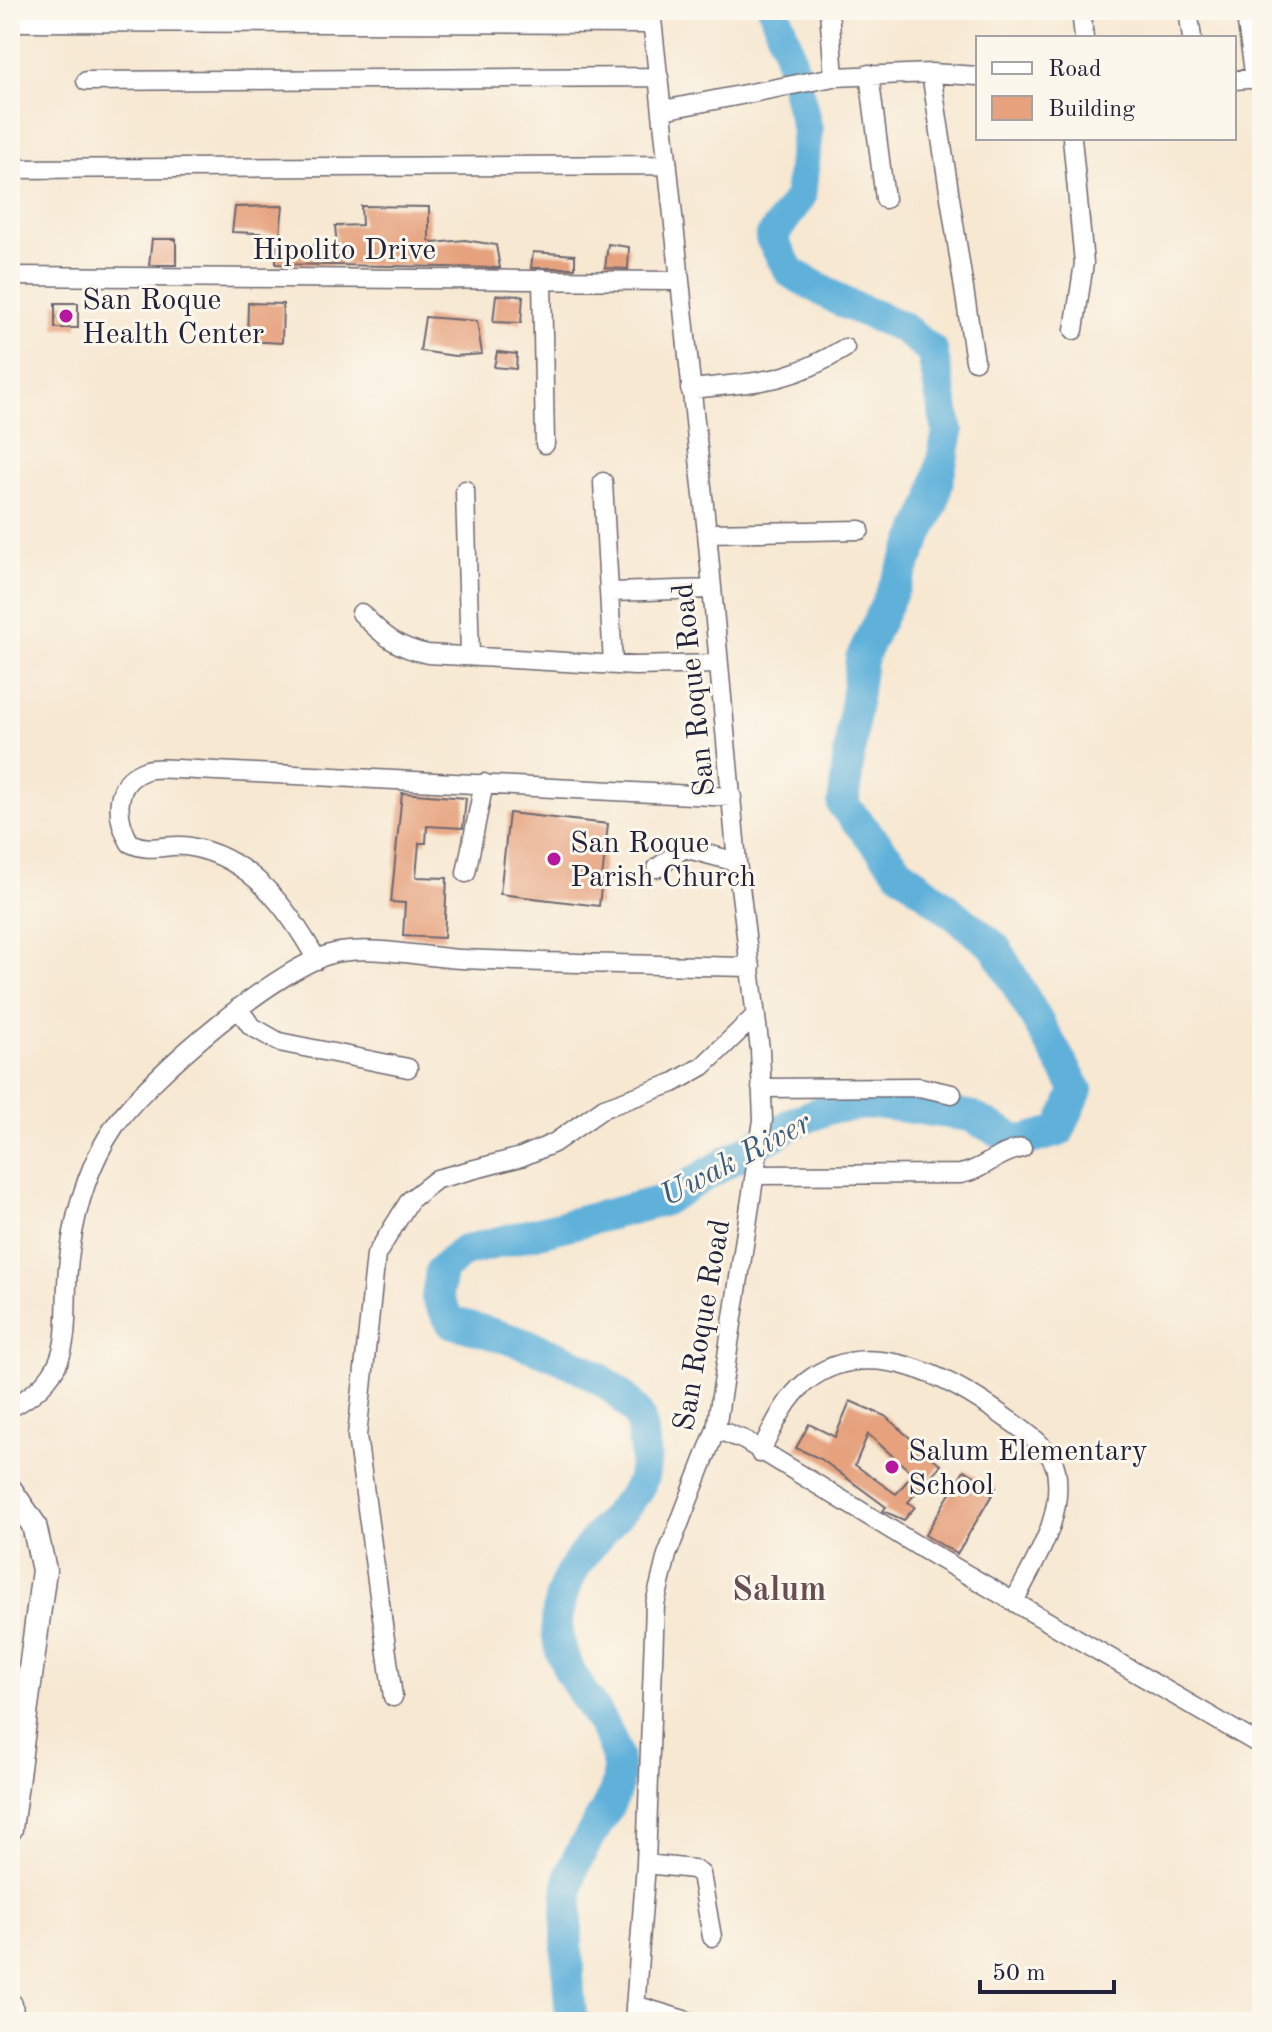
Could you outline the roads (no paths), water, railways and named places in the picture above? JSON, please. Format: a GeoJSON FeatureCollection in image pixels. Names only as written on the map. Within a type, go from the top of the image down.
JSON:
{"type":"FeatureCollection","features":[{"type":"Feature","properties":{"kind":"main road"},"geometry":{"type":"LineString","coordinates":[[10,1490],[34,1525],[44,1570],[10,1829]]}},
{"type":"Feature","properties":{"kind":"main road"},"geometry":{"type":"LineString","coordinates":[[10,2005],[12,2022]]}},
{"type":"Feature","properties":{"kind":"street"},"geometry":{"type":"LineString","coordinates":[[829,10],[834,77]]}},
{"type":"Feature","properties":{"kind":"street"},"geometry":{"type":"LineString","coordinates":[[1081,10],[1084,36]]}},
{"type":"Feature","properties":{"kind":"street"},"geometry":{"type":"LineString","coordinates":[[1188,10],[1192,36]]}},
{"type":"Feature","properties":{"kind":"street"},"geometry":{"type":"LineString","coordinates":[[1236,80],[1258,78],[1245,10]]}},
{"type":"Feature","properties":{"kind":"street"},"geometry":{"type":"LineString","coordinates":[[10,22],[652,17]]}},
{"type":"Feature","properties":{"kind":"street","name":"San Roque Road"},"geometry":{"type":"LineString","coordinates":[[635,2014],[646,1864],[655,1604],[667,1555],[716,1429],[763,1120],[756,1015],[737,862],[707,533],[677,281],[652,17]]}},
{"type":"Feature","properties":{"kind":"street"},"geometry":{"type":"LineString","coordinates":[[663,110],[834,77],[931,73],[976,76]]}},
{"type":"Feature","properties":{"kind":"street"},"geometry":{"type":"LineString","coordinates":[[931,73],[975,361]]}},
{"type":"Feature","properties":{"kind":"street"},"geometry":{"type":"LineString","coordinates":[[869,74],[885,199]]}},
{"type":"Feature","properties":{"kind":"street"},"geometry":{"type":"LineString","coordinates":[[86,81],[659,77]]}},
{"type":"Feature","properties":{"kind":"street"},"geometry":{"type":"LineString","coordinates":[[1072,140],[1084,263],[1074,330]]}},
{"type":"Feature","properties":{"kind":"street"},"geometry":{"type":"LineString","coordinates":[[10,169],[668,165]]}},
{"type":"Feature","properties":{"kind":"street","name":"Hipolito Drive"},"geometry":{"type":"LineString","coordinates":[[10,276],[677,281]]}},
{"type":"Feature","properties":{"kind":"street"},"geometry":{"type":"LineString","coordinates":[[542,278],[545,444]]}},
{"type":"Feature","properties":{"kind":"street"},"geometry":{"type":"LineString","coordinates":[[690,389],[782,379],[815,367],[845,348]]}},
{"type":"Feature","properties":{"kind":"street"},"geometry":{"type":"LineString","coordinates":[[603,482],[613,664]]}},
{"type":"Feature","properties":{"kind":"street"},"geometry":{"type":"LineString","coordinates":[[465,490],[470,655]]}},
{"type":"Feature","properties":{"kind":"street"},"geometry":{"type":"LineString","coordinates":[[707,533],[860,530]]}},
{"type":"Feature","properties":{"kind":"street"},"geometry":{"type":"LineString","coordinates":[[611,592],[711,589]]}},
{"type":"Feature","properties":{"kind":"street"},"geometry":{"type":"LineString","coordinates":[[361,613],[385,638],[404,649],[613,664],[718,664]]}},
{"type":"Feature","properties":{"kind":"street"},"geometry":{"type":"LineString","coordinates":[[317,960],[291,914],[236,864],[189,846],[150,850],[130,843],[119,816],[119,797],[129,782],[145,770],[177,769],[732,797]]}},
{"type":"Feature","properties":{"kind":"street"},"geometry":{"type":"LineString","coordinates":[[466,873],[484,783]]}},
{"type":"Feature","properties":{"kind":"street"},"geometry":{"type":"LineString","coordinates":[[657,868],[684,848],[737,862]]}},
{"type":"Feature","properties":{"kind":"street"},"geometry":{"type":"LineString","coordinates":[[10,1408],[50,1381],[61,1358],[66,1283],[76,1213],[93,1165],[114,1127],[146,1090],[238,1008],[317,960],[339,952],[374,951],[438,958],[751,967]]}},
{"type":"Feature","properties":{"kind":"street"},"geometry":{"type":"LineString","coordinates":[[238,1008],[251,1026],[279,1042],[408,1068]]}},
{"type":"Feature","properties":{"kind":"street"},"geometry":{"type":"LineString","coordinates":[[393,1697],[357,1436],[376,1255],[410,1200],[437,1179],[521,1157],[554,1143],[604,1108],[673,1083],[703,1066],[756,1015]]}},
{"type":"Feature","properties":{"kind":"street"},"geometry":{"type":"LineString","coordinates":[[761,1088],[919,1087],[952,1094]]}},
{"type":"Feature","properties":{"kind":"street"},"geometry":{"type":"LineString","coordinates":[[756,1175],[960,1174],[975,1169],[998,1153],[1022,1148]]}},
{"type":"Feature","properties":{"kind":"street"},"geometry":{"type":"LineString","coordinates":[[760,1453],[781,1413],[805,1382],[850,1362],[881,1360],[906,1366],[975,1395],[1034,1438],[1055,1465],[1058,1494],[1054,1521],[1015,1600]]}},
{"type":"Feature","properties":{"kind":"street"},"geometry":{"type":"LineString","coordinates":[[716,1429],[744,1440],[760,1453],[1262,1746]]}},
{"type":"Feature","properties":{"kind":"street"},"geometry":{"type":"LineString","coordinates":[[646,1864],[693,1869],[701,1874],[712,1937]]}},
{"type":"Feature","properties":{"kind":"street"},"geometry":{"type":"LineString","coordinates":[[635,2014],[691,2022]]}},
{"type":"Feature","properties":{"kind":"waterway","name":"Uwak River"},"geometry":{"type":"LineString","coordinates":[[572,2022],[567,1945],[569,1883],[576,1861],[614,1794],[617,1763],[612,1743],[567,1666],[559,1645],[559,1604],[574,1569],[633,1496],[643,1478],[645,1451],[642,1429],[638,1415],[623,1396],[579,1367],[526,1344],[451,1322],[437,1298],[441,1270],[464,1251],[662,1201],[795,1122],[830,1108],[874,1103],[970,1116],[1019,1142],[1059,1131],[1077,1090],[995,947],[900,871],[843,805],[861,659],[933,503],[948,432],[932,351],[902,327],[844,303],[790,272],[771,238],[800,197],[807,130],[788,49],[774,10]]}},
{"type":"Feature","properties":{"kind":"place","name":"San Roque Health Center"},"geometry":{"type":"Point","coordinates":[66,316]}},
{"type":"Feature","properties":{"kind":"place","name":"San Roque Parish Church"},"geometry":{"type":"Point","coordinates":[554,859]}},
{"type":"Feature","properties":{"kind":"place","name":"Salum Elementary School"},"geometry":{"type":"Point","coordinates":[892,1467]}},
{"type":"Feature","properties":{"kind":"district","name":"Salum"},"geometry":{"type":"Point","coordinates":[779,1588]}}]}
